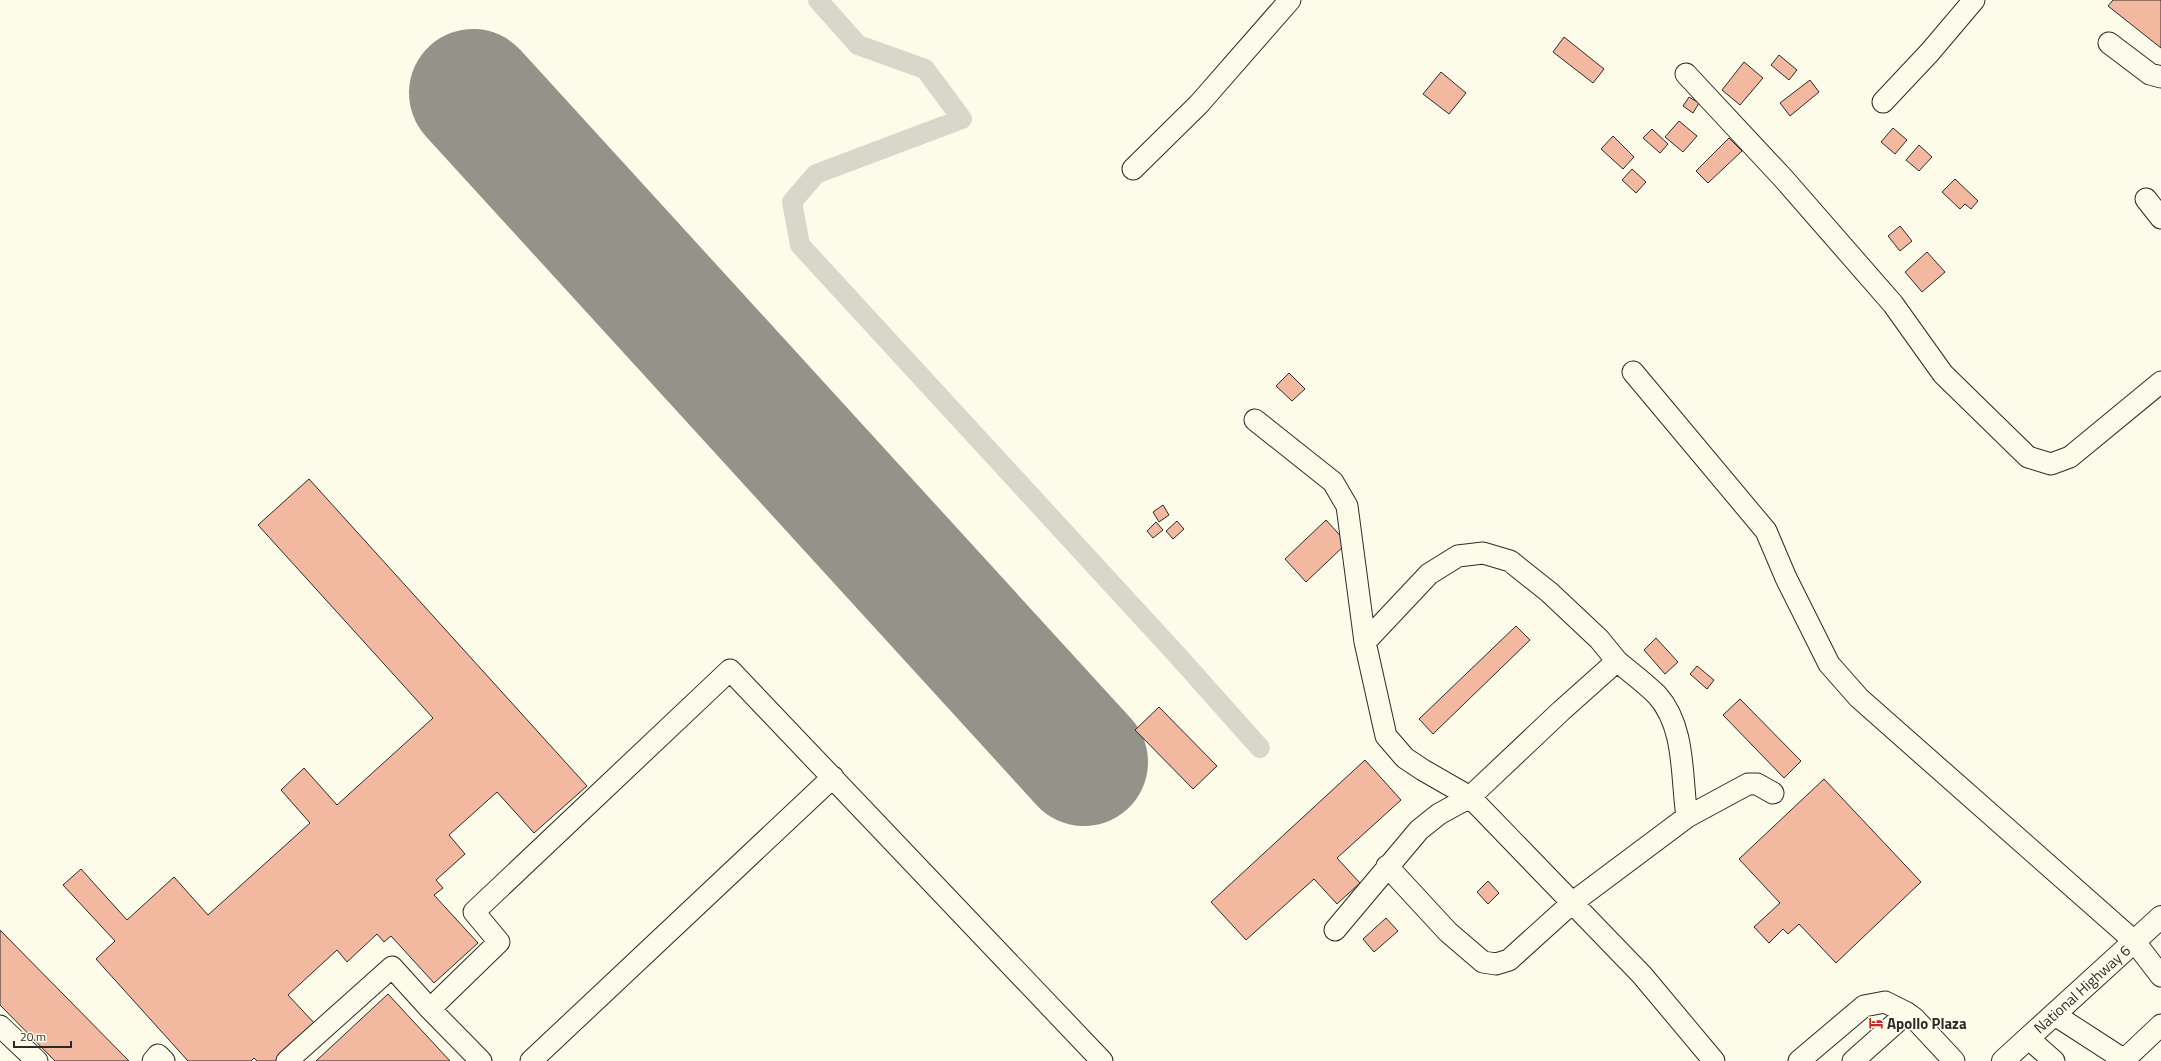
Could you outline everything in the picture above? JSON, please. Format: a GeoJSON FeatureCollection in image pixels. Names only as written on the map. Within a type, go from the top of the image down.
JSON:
{"type":"FeatureCollection","features":[{"type":"Feature","properties":{"kind":"highway","name":"National Highway 6"},"geometry":{"type":"LineString","coordinates":[[2003,1061],[2161,917]]}},
{"type":"Feature","properties":{"kind":"street"},"geometry":{"type":"LineString","coordinates":[[1133,169],[1200,104],[1290,0]]}},
{"type":"Feature","properties":{"kind":"street"},"geometry":{"type":"LineString","coordinates":[[1883,102],[1930,52],[1974,0]]}},
{"type":"Feature","properties":{"kind":"street"},"geometry":{"type":"LineString","coordinates":[[2110,43],[2150,74],[2161,77]]}},
{"type":"Feature","properties":{"kind":"street"},"geometry":{"type":"LineString","coordinates":[[1686,74],[1783,178],[1893,304],[1943,374],[2028,457],[2051,464],[2070,457],[2161,382]]}},
{"type":"Feature","properties":{"kind":"street"},"geometry":{"type":"LineString","coordinates":[[2146,199],[2161,218]]}},
{"type":"Feature","properties":{"kind":"street"},"geometry":{"type":"LineString","coordinates":[[1633,372],[1766,532],[1786,578],[1829,664],[1858,698],[2134,941],[2161,976]]}},
{"type":"Feature","properties":{"kind":"street"},"geometry":{"type":"LineString","coordinates":[[1255,420],[1333,482],[1347,506],[1365,642],[1386,736],[1405,758],[1470,797],[1642,975],[1714,1061]]}},
{"type":"Feature","properties":{"kind":"street"},"geometry":{"type":"LineString","coordinates":[[1365,642],[1429,574],[1458,556],[1483,553],[1510,561],[1549,592],[1599,638],[1617,661],[1657,696],[1670,716],[1678,741],[1687,816]]}},
{"type":"Feature","properties":{"kind":"street"},"geometry":{"type":"LineString","coordinates":[[1335,930],[1387,866],[1419,830],[1439,814],[1470,797],[1560,711],[1617,661]]}},
{"type":"Feature","properties":{"kind":"street"},"geometry":{"type":"LineString","coordinates":[[430,1009],[499,942],[474,912],[730,670],[1102,1061]]}},
{"type":"Feature","properties":{"kind":"street"},"geometry":{"type":"LineString","coordinates":[[531,1061],[833,777]]}},
{"type":"Feature","properties":{"kind":"street"},"geometry":{"type":"LineString","coordinates":[[1387,866],[1448,932],[1483,962],[1496,964],[1508,960],[1572,903],[1687,816],[1748,784],[1757,784],[1773,793]]}},
{"type":"Feature","properties":{"kind":"street"},"geometry":{"type":"LineString","coordinates":[[287,1061],[392,967],[430,1009],[481,1061]]}},
{"type":"Feature","properties":{"kind":"street"},"geometry":{"type":"LineString","coordinates":[[1799,1061],[1864,1006],[1885,1002],[1907,1012],[1930,1034],[1954,1061]]}},
{"type":"Feature","properties":{"kind":"street"},"geometry":{"type":"LineString","coordinates":[[1853,1061],[1907,1012]]}},
{"type":"Feature","properties":{"kind":"street"},"geometry":{"type":"LineString","coordinates":[[2055,1015],[2125,1060],[2161,1025]]}},
{"type":"Feature","properties":{"kind":"street"},"geometry":{"type":"LineString","coordinates":[[0,1026],[37,1061]]}},
{"type":"Feature","properties":{"kind":"street"},"geometry":{"type":"LineString","coordinates":[[2028,1038],[2054,1061]]}},
{"type":"Feature","properties":{"kind":"street"},"geometry":{"type":"LineString","coordinates":[[153,1061],[158,1055],[164,1061]]}},
{"type":"Feature","properties":{"kind":"building"},"geometry":{"type":"Polygon","coordinates":[[[2113,0],[2161,0],[2161,48],[2108,6],[2113,0]]]}},
{"type":"Feature","properties":{"kind":"building"},"geometry":{"type":"Polygon","coordinates":[[[1564,37],[1604,69],[1593,83],[1553,52],[1564,37]]]}},
{"type":"Feature","properties":{"kind":"building"},"geometry":{"type":"Polygon","coordinates":[[[1779,55],[1797,70],[1789,80],[1771,65],[1779,55]]]}},
{"type":"Feature","properties":{"kind":"building"},"geometry":{"type":"Polygon","coordinates":[[[1744,62],[1763,78],[1740,105],[1722,90],[1744,62]]]}},
{"type":"Feature","properties":{"kind":"building"},"geometry":{"type":"Polygon","coordinates":[[[1441,72],[1466,93],[1449,114],[1423,94],[1441,72]]]}},
{"type":"Feature","properties":{"kind":"building"},"geometry":{"type":"Polygon","coordinates":[[[1810,80],[1819,92],[1790,116],[1780,103],[1810,80]]]}},
{"type":"Feature","properties":{"kind":"building"},"geometry":{"type":"Polygon","coordinates":[[[1689,97],[1699,103],[1693,113],[1683,106],[1689,97]]]}},
{"type":"Feature","properties":{"kind":"building"},"geometry":{"type":"Polygon","coordinates":[[[1679,121],[1697,136],[1683,152],[1665,137],[1679,121]]]}},
{"type":"Feature","properties":{"kind":"building"},"geometry":{"type":"Polygon","coordinates":[[[1893,128],[1907,140],[1895,154],[1881,142],[1893,128]]]}},
{"type":"Feature","properties":{"kind":"building"},"geometry":{"type":"Polygon","coordinates":[[[1652,129],[1668,144],[1660,153],[1643,138],[1652,129]]]}},
{"type":"Feature","properties":{"kind":"building"},"geometry":{"type":"Polygon","coordinates":[[[1613,136],[1634,157],[1623,169],[1601,149],[1613,136]]]}},
{"type":"Feature","properties":{"kind":"building"},"geometry":{"type":"Polygon","coordinates":[[[1729,138],[1742,151],[1708,183],[1696,171],[1729,138]]]}},
{"type":"Feature","properties":{"kind":"building"},"geometry":{"type":"Polygon","coordinates":[[[1919,145],[1932,157],[1919,171],[1906,160],[1919,145]]]}},
{"type":"Feature","properties":{"kind":"building"},"geometry":{"type":"Polygon","coordinates":[[[1632,169],[1646,182],[1636,193],[1622,180],[1632,169]]]}},
{"type":"Feature","properties":{"kind":"building"},"geometry":{"type":"Polygon","coordinates":[[[1955,179],[1978,201],[1971,209],[1965,204],[1960,209],[1942,192],[1955,179]]]}},
{"type":"Feature","properties":{"kind":"building"},"geometry":{"type":"Polygon","coordinates":[[[1900,226],[1912,241],[1900,251],[1888,236],[1900,226]]]}},
{"type":"Feature","properties":{"kind":"building"},"geometry":{"type":"Polygon","coordinates":[[[1927,252],[1945,272],[1922,292],[1905,272],[1927,252]]]}},
{"type":"Feature","properties":{"kind":"building"},"geometry":{"type":"Polygon","coordinates":[[[1289,373],[1305,389],[1292,401],[1276,386],[1289,373]]]}},
{"type":"Feature","properties":{"kind":"building"},"geometry":{"type":"Polygon","coordinates":[[[309,479],[587,786],[534,833],[497,792],[449,835],[465,854],[436,880],[443,888],[434,895],[478,943],[434,983],[391,936],[384,942],[377,934],[347,962],[337,950],[288,995],[317,1026],[278,1061],[257,1061],[254,1058],[251,1061],[188,1061],[96,959],[115,941],[63,885],[81,869],[127,920],[174,877],[208,915],[310,823],[281,790],[304,768],[337,805],[433,718],[258,525],[309,479]]]}},
{"type":"Feature","properties":{"kind":"building"},"geometry":{"type":"Polygon","coordinates":[[[1163,505],[1169,515],[1159,522],[1153,512],[1163,505]]]}},
{"type":"Feature","properties":{"kind":"building"},"geometry":{"type":"Polygon","coordinates":[[[1326,520],[1347,543],[1306,582],[1285,559],[1326,520]]]}},
{"type":"Feature","properties":{"kind":"building"},"geometry":{"type":"Polygon","coordinates":[[[1177,521],[1184,529],[1173,539],[1166,531],[1177,521]]]}},
{"type":"Feature","properties":{"kind":"building"},"geometry":{"type":"Polygon","coordinates":[[[1156,522],[1163,530],[1153,538],[1147,531],[1156,522]]]}},
{"type":"Feature","properties":{"kind":"building"},"geometry":{"type":"Polygon","coordinates":[[[1516,626],[1530,640],[1433,734],[1419,719],[1516,626]]]}},
{"type":"Feature","properties":{"kind":"building"},"geometry":{"type":"Polygon","coordinates":[[[1656,638],[1678,662],[1665,674],[1644,650],[1656,638]]]}},
{"type":"Feature","properties":{"kind":"building"},"geometry":{"type":"Polygon","coordinates":[[[1697,666],[1714,680],[1707,689],[1690,674],[1697,666]]]}},
{"type":"Feature","properties":{"kind":"building"},"geometry":{"type":"Polygon","coordinates":[[[1740,699],[1801,761],[1784,778],[1723,715],[1740,699]]]}},
{"type":"Feature","properties":{"kind":"building"},"geometry":{"type":"Polygon","coordinates":[[[1159,707],[1217,766],[1193,789],[1135,730],[1159,707]]]}},
{"type":"Feature","properties":{"kind":"building"},"geometry":{"type":"Polygon","coordinates":[[[1365,760],[1401,800],[1337,858],[1360,883],[1337,904],[1314,879],[1246,940],[1211,902],[1365,760]]]}},
{"type":"Feature","properties":{"kind":"building"},"geometry":{"type":"Polygon","coordinates":[[[1824,779],[1921,882],[1836,963],[1799,924],[1788,934],[1783,929],[1769,943],[1754,927],[1780,903],[1739,859],[1824,779]]]}},
{"type":"Feature","properties":{"kind":"building"},"geometry":{"type":"Polygon","coordinates":[[[1488,881],[1499,893],[1488,904],[1477,892],[1488,881]]]}},
{"type":"Feature","properties":{"kind":"building"},"geometry":{"type":"Polygon","coordinates":[[[1386,918],[1398,931],[1374,952],[1363,939],[1386,918]]]}},
{"type":"Feature","properties":{"kind":"building"},"geometry":{"type":"Polygon","coordinates":[[[0,930],[129,1061],[55,1061],[0,1005],[0,930]]]}},
{"type":"Feature","properties":{"kind":"building"},"geometry":{"type":"Polygon","coordinates":[[[388,994],[450,1061],[316,1061],[388,994]]]}},
{"type":"Feature","properties":{"kind":"waterway"},"geometry":{"type":"LineString","coordinates":[[818,0],[858,45],[925,69],[962,119],[816,174],[792,202],[800,245],[1178,656],[1260,748]]}},
{"type":"Feature","properties":{"kind":"runway"},"geometry":{"type":"LineString","coordinates":[[473,93],[1084,762]]}},
{"type":"Feature","properties":{"kind":"place","name":"Apollo Plaza"},"geometry":{"type":"Point","coordinates":[1876,1023]}}]}
